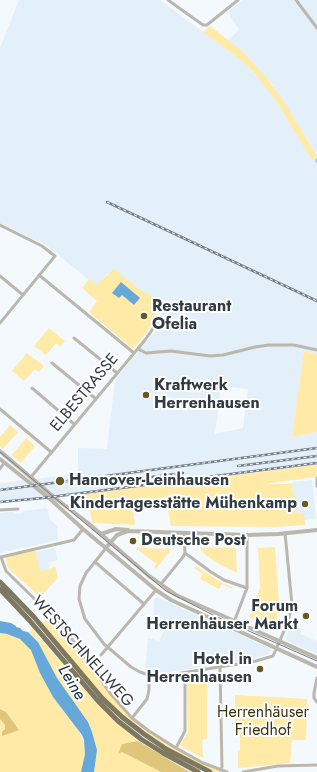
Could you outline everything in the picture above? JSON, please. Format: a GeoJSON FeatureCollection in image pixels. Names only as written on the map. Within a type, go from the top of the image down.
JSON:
{"type":"FeatureCollection","features":[{"type":"Feature","properties":{"kind":"highway","name":"WESTSCHNELLWEG"},"geometry":{"type":"LineString","coordinates":[[0,582],[34,617],[102,698],[122,717],[166,749],[210,772]]}},
{"type":"Feature","properties":{"kind":"highway","name":"WESTSCHNELLWEG"},"geometry":{"type":"LineString","coordinates":[[0,589],[30,621],[98,701],[118,721],[141,739],[198,772]]}},
{"type":"Feature","properties":{"kind":"street"},"geometry":{"type":"LineString","coordinates":[[168,0],[200,23],[206,25],[238,0]]}},
{"type":"Feature","properties":{"kind":"street"},"geometry":{"type":"LineString","coordinates":[[296,0],[317,28]]}},
{"type":"Feature","properties":{"kind":"street"},"geometry":{"type":"LineString","coordinates":[[0,225],[42,246],[55,256],[0,323]]}},
{"type":"Feature","properties":{"kind":"street"},"geometry":{"type":"LineString","coordinates":[[40,275],[134,353]]}},
{"type":"Feature","properties":{"kind":"street"},"geometry":{"type":"LineString","coordinates":[[0,276],[23,295]]}},
{"type":"Feature","properties":{"kind":"street","name":"ELBESTRASSE"},"geometry":{"type":"LineString","coordinates":[[31,477],[138,349],[157,323]]}},
{"type":"Feature","properties":{"kind":"street"},"geometry":{"type":"LineString","coordinates":[[74,338],[117,373]]}},
{"type":"Feature","properties":{"kind":"street"},"geometry":{"type":"LineString","coordinates":[[138,349],[146,353],[171,351],[210,356],[223,355],[270,345],[294,346],[317,350]]}},
{"type":"Feature","properties":{"kind":"street"},"geometry":{"type":"LineString","coordinates":[[52,363],[96,399]]}},
{"type":"Feature","properties":{"kind":"street"},"geometry":{"type":"LineString","coordinates":[[32,388],[74,424]]}},
{"type":"Feature","properties":{"kind":"street"},"geometry":{"type":"LineString","coordinates":[[0,409],[51,452]]}},
{"type":"Feature","properties":{"kind":"street"},"geometry":{"type":"LineString","coordinates":[[0,450],[149,576],[185,600],[317,658]]}},
{"type":"Feature","properties":{"kind":"street"},"geometry":{"type":"LineString","coordinates":[[0,460],[55,503],[83,529],[156,590],[185,607],[317,667]]}},
{"type":"Feature","properties":{"kind":"street"},"geometry":{"type":"LineString","coordinates":[[0,469],[4,463]]}},
{"type":"Feature","properties":{"kind":"street"},"geometry":{"type":"LineString","coordinates":[[317,478],[317,486]]}},
{"type":"Feature","properties":{"kind":"street"},"geometry":{"type":"LineString","coordinates":[[0,510],[18,509]]}},
{"type":"Feature","properties":{"kind":"street"},"geometry":{"type":"LineString","coordinates":[[83,529],[74,540],[1,557],[6,571],[52,615],[110,693],[132,718],[176,748],[227,772]]}},
{"type":"Feature","properties":{"kind":"street"},"geometry":{"type":"LineString","coordinates":[[101,534],[119,529],[184,534],[247,535],[317,530]]}},
{"type":"Feature","properties":{"kind":"street"},"geometry":{"type":"LineString","coordinates":[[131,531],[119,534],[95,562],[82,580],[78,599],[85,619],[98,637],[108,647],[131,667],[140,672],[149,675],[163,676],[271,657],[280,642],[288,622],[292,605],[285,533]]}},
{"type":"Feature","properties":{"kind":"street"},"geometry":{"type":"LineString","coordinates":[[161,584],[183,558],[185,553],[184,534]]}},
{"type":"Feature","properties":{"kind":"street"},"geometry":{"type":"LineString","coordinates":[[234,622],[247,588],[247,535]]}},
{"type":"Feature","properties":{"kind":"street"},"geometry":{"type":"LineString","coordinates":[[185,553],[211,572],[229,582],[247,588]]}},
{"type":"Feature","properties":{"kind":"street"},"geometry":{"type":"LineString","coordinates":[[95,562],[144,604]]}},
{"type":"Feature","properties":{"kind":"street"},"geometry":{"type":"LineString","coordinates":[[101,655],[156,590]]}},
{"type":"Feature","properties":{"kind":"street"},"geometry":{"type":"LineString","coordinates":[[91,666],[98,659]]}},
{"type":"Feature","properties":{"kind":"street"},"geometry":{"type":"LineString","coordinates":[[220,667],[222,764],[220,770]]}},
{"type":"Feature","properties":{"kind":"street"},"geometry":{"type":"LineString","coordinates":[[176,748],[186,730],[185,673]]}},
{"type":"Feature","properties":{"kind":"street"},"geometry":{"type":"LineString","coordinates":[[132,718],[147,699],[149,690],[149,675]]}},
{"type":"Feature","properties":{"kind":"street"},"geometry":{"type":"LineString","coordinates":[[317,678],[314,698],[317,702]]}},
{"type":"Feature","properties":{"kind":"street"},"geometry":{"type":"LineString","coordinates":[[243,772],[278,766],[317,765]]}},
{"type":"Feature","properties":{"kind":"shaded area"},"geometry":{"type":"Polygon","coordinates":[[[19,0],[160,0],[242,61],[272,95],[312,159],[317,156],[317,354],[304,351],[292,437],[317,432],[317,465],[65,497],[0,503],[0,483],[78,474],[78,448],[107,449],[115,380],[156,330],[163,309],[162,303],[138,288],[108,273],[96,286],[46,245],[0,223],[0,48],[19,0]],[[221,386],[215,434],[243,428],[248,389],[221,386]]]}},
{"type":"Feature","properties":{"kind":"shaded area"},"geometry":{"type":"Polygon","coordinates":[[[242,0],[317,0],[317,155],[272,84],[253,63],[228,40],[239,30],[228,12],[242,0]]]}},
{"type":"Feature","properties":{"kind":"shaded area","name":"Kindertagesstätte Mühenkamp"},"geometry":{"type":"Polygon","coordinates":[[[312,480],[316,519],[304,520],[304,513],[297,514],[292,484],[293,482],[312,480]]]}},
{"type":"Feature","properties":{"kind":"shaded area"},"geometry":{"type":"Polygon","coordinates":[[[47,508],[50,519],[57,526],[58,540],[0,553],[0,513],[13,512],[16,514],[23,513],[23,511],[47,508]]]}},
{"type":"Feature","properties":{"kind":"shaded area"},"geometry":{"type":"Polygon","coordinates":[[[55,548],[58,560],[48,562],[50,569],[40,571],[36,552],[55,548]]]}},
{"type":"Feature","properties":{"kind":"shaded area"},"geometry":{"type":"Polygon","coordinates":[[[157,597],[271,649],[268,654],[249,660],[163,673],[145,670],[148,638],[159,641],[165,629],[153,624],[154,599],[157,597]]]}},
{"type":"Feature","properties":{"kind":"shaded area"},"geometry":{"type":"Polygon","coordinates":[[[292,625],[302,629],[300,634],[317,641],[317,654],[285,640],[292,625]]]}},
{"type":"Feature","properties":{"kind":"shaded area"},"geometry":{"type":"Polygon","coordinates":[[[0,709],[6,712],[19,730],[2,736],[5,725],[0,719],[0,709]]]}},
{"type":"Feature","properties":{"kind":"shaded area"},"geometry":{"type":"Polygon","coordinates":[[[138,741],[190,772],[161,772],[122,752],[118,754],[122,744],[138,741]]]}},
{"type":"Feature","properties":{"kind":"green space"},"geometry":{"type":"Polygon","coordinates":[[[210,26],[243,52],[266,77],[283,100],[317,156],[312,160],[276,101],[255,74],[242,61],[203,32],[210,26]]]}},
{"type":"Feature","properties":{"kind":"green space"},"geometry":{"type":"Polygon","coordinates":[[[114,269],[138,288],[162,303],[147,332],[133,349],[89,312],[97,301],[82,288],[89,279],[96,285],[114,269]]]}},
{"type":"Feature","properties":{"kind":"green space"},"geometry":{"type":"Polygon","coordinates":[[[49,328],[65,341],[60,347],[56,343],[46,355],[34,346],[49,328]]]}},
{"type":"Feature","properties":{"kind":"green space"},"geometry":{"type":"Polygon","coordinates":[[[304,351],[317,354],[317,432],[292,437],[304,351]]]}},
{"type":"Feature","properties":{"kind":"green space"},"geometry":{"type":"Polygon","coordinates":[[[27,353],[44,366],[39,372],[35,369],[24,381],[12,371],[27,353]]]}},
{"type":"Feature","properties":{"kind":"green space"},"geometry":{"type":"Polygon","coordinates":[[[10,425],[18,432],[3,449],[0,446],[0,437],[10,425]]]}},
{"type":"Feature","properties":{"kind":"green space"},"geometry":{"type":"Polygon","coordinates":[[[26,438],[35,446],[21,463],[12,455],[26,438]]]}},
{"type":"Feature","properties":{"kind":"green space"},"geometry":{"type":"Polygon","coordinates":[[[317,465],[317,477],[270,483],[292,484],[297,514],[304,513],[305,525],[274,527],[171,526],[166,497],[131,501],[135,525],[92,523],[90,510],[86,507],[85,503],[85,494],[317,465]]]}},
{"type":"Feature","properties":{"kind":"green space"},"geometry":{"type":"Polygon","coordinates":[[[137,547],[168,548],[171,550],[156,569],[154,567],[156,564],[137,549],[137,547]]]}},
{"type":"Feature","properties":{"kind":"green space"},"geometry":{"type":"Polygon","coordinates":[[[201,547],[236,548],[237,573],[207,556],[201,551],[201,547]]]}},
{"type":"Feature","properties":{"kind":"green space"},"geometry":{"type":"Polygon","coordinates":[[[275,547],[279,603],[274,628],[249,617],[260,587],[258,548],[275,547]]]}},
{"type":"Feature","properties":{"kind":"green space"},"geometry":{"type":"Polygon","coordinates":[[[34,548],[40,571],[50,569],[55,566],[58,578],[40,597],[8,568],[5,556],[34,548]]]}},
{"type":"Feature","properties":{"kind":"green space"},"geometry":{"type":"Polygon","coordinates":[[[196,566],[233,589],[222,584],[219,589],[200,579],[203,574],[194,568],[196,566]]]}},
{"type":"Feature","properties":{"kind":"green space"},"geometry":{"type":"Polygon","coordinates":[[[52,615],[60,624],[98,679],[132,718],[176,748],[220,770],[220,772],[214,772],[167,748],[123,716],[93,686],[42,623],[52,615]]]}},
{"type":"Feature","properties":{"kind":"green space"},"geometry":{"type":"Polygon","coordinates":[[[32,629],[96,703],[138,741],[122,744],[122,752],[161,772],[94,772],[97,750],[88,722],[57,678],[36,638],[28,632],[32,629]]]}},
{"type":"Feature","properties":{"kind":"green space"},"geometry":{"type":"Polygon","coordinates":[[[0,633],[15,636],[28,645],[53,697],[79,731],[85,747],[85,760],[81,772],[0,772],[0,719],[5,724],[5,729],[11,732],[18,730],[6,712],[0,709],[0,633]]]}},
{"type":"Feature","properties":{"kind":"green space"},"geometry":{"type":"Polygon","coordinates":[[[207,683],[207,739],[202,740],[203,758],[180,746],[188,732],[187,684],[207,683]]]}},
{"type":"Feature","properties":{"kind":"green space","name":"Herrenhäuser Friedhof"},"geometry":{"type":"Polygon","coordinates":[[[235,695],[307,699],[306,740],[292,740],[290,763],[238,768],[240,735],[235,734],[235,695]]]}},
{"type":"Feature","properties":{"kind":"water"},"geometry":{"type":"Polygon","coordinates":[[[121,282],[140,298],[134,305],[122,295],[119,298],[112,293],[121,282]]]}},
{"type":"Feature","properties":{"kind":"water"},"geometry":{"type":"Polygon","coordinates":[[[0,621],[11,623],[23,631],[28,632],[38,642],[57,678],[88,722],[97,750],[94,772],[81,772],[85,754],[82,735],[53,697],[40,673],[31,650],[20,639],[0,633],[0,621]]]}},
{"type":"Feature","properties":{"kind":"tram line"},"geometry":{"type":"LineString","coordinates":[[0,452],[166,591],[217,617],[317,661]]}},
{"type":"Feature","properties":{"kind":"railway"},"geometry":{"type":"LineString","coordinates":[[107,202],[317,301]]}},
{"type":"Feature","properties":{"kind":"railway"},"geometry":{"type":"LineString","coordinates":[[0,490],[317,448]]}},
{"type":"Feature","properties":{"kind":"railway"},"geometry":{"type":"LineString","coordinates":[[238,466],[317,456]]}},
{"type":"Feature","properties":{"kind":"railway"},"geometry":{"type":"LineString","coordinates":[[0,502],[43,498],[317,463]]}},
{"type":"Feature","properties":{"kind":"railway"},"geometry":{"type":"LineString","coordinates":[[113,482],[183,473]]}},
{"type":"Feature","properties":{"kind":"place","name":"Restaurant Ofelia"},"geometry":{"type":"Point","coordinates":[144,316]}},
{"type":"Feature","properties":{"kind":"place","name":"Kraftwerk Herrenhausen"},"geometry":{"type":"Point","coordinates":[146,395]}},
{"type":"Feature","properties":{"kind":"place","name":"Hannover-Leinhausen"},"geometry":{"type":"Point","coordinates":[60,481]}},
{"type":"Feature","properties":{"kind":"place","name":"Kindertagesstätte Mühenkamp"},"geometry":{"type":"Point","coordinates":[305,504]}},
{"type":"Feature","properties":{"kind":"place","name":"Deutsche Post"},"geometry":{"type":"Point","coordinates":[133,541]}},
{"type":"Feature","properties":{"kind":"place","name":"Forum Herrenhäuser Markt"},"geometry":{"type":"Point","coordinates":[306,616]}},
{"type":"Feature","properties":{"kind":"place","name":"Hotel in Herrenhausen"},"geometry":{"type":"Point","coordinates":[260,669]}},
{"type":"Feature","properties":{"kind":"water label","name":"Leine"},"geometry":{"type":"Point","coordinates":[71,683]}}]}
